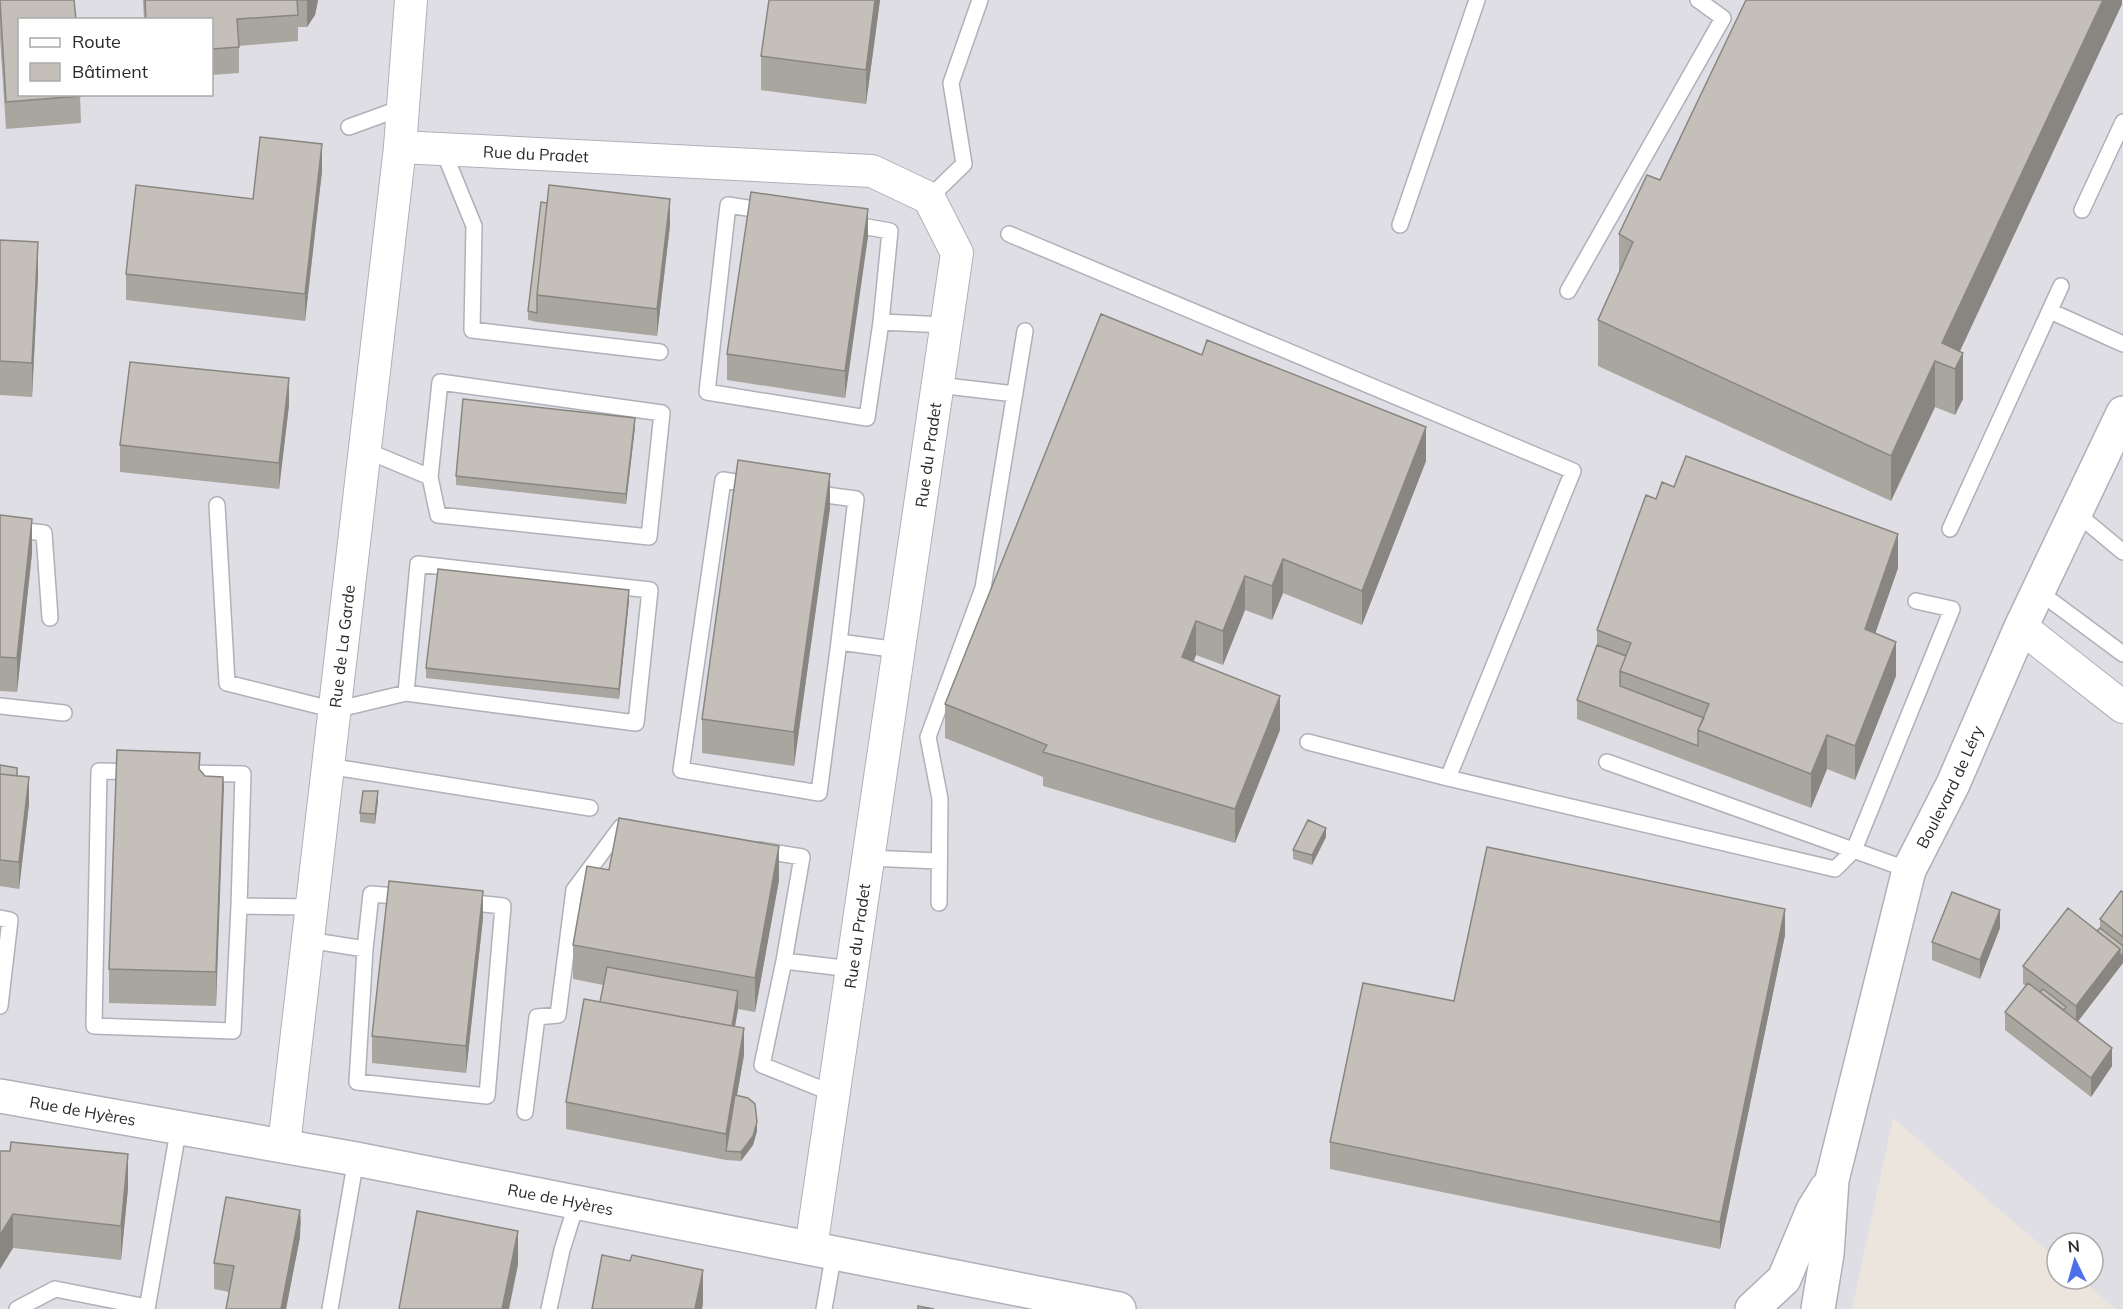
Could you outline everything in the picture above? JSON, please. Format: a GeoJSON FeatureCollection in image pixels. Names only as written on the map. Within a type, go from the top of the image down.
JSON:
{"type":"FeatureCollection","features":[{"type":"Feature","properties":{"kind":"street","name":"Rue de La Garde"},"geometry":{"type":"LineString","coordinates":[[284,1145],[400,147],[411,0]]}},
{"type":"Feature","properties":{"kind":"street","name":"Rue du Pradet"},"geometry":{"type":"LineString","coordinates":[[400,147],[872,171],[929,198],[957,253],[834,1094],[823,1250]]}},
{"type":"Feature","properties":{"kind":"street","name":"Boulevard de Léry"},"geometry":{"type":"LineString","coordinates":[[1818,1309],[1827,1254],[1832,1180],[1909,870],[1953,784],[2021,627],[2123,413]]}},
{"type":"Feature","properties":{"kind":"street"},"geometry":{"type":"LineString","coordinates":[[2021,627],[2123,706]]}},
{"type":"Feature","properties":{"kind":"street","name":"Rue de Hyères"},"geometry":{"type":"LineString","coordinates":[[0,1096],[284,1145],[823,1250],[1049,1302],[1119,1309]]}},
{"type":"Feature","properties":{"kind":"street","name":"Boulevard de Léry"},"geometry":{"type":"LineString","coordinates":[[1752,1309],[1784,1280],[1813,1210],[1832,1180]]}},
{"type":"Feature","properties":{"kind":"lane"},"geometry":{"type":"LineString","coordinates":[[929,198],[964,164],[951,83],[980,0]]}},
{"type":"Feature","properties":{"kind":"lane"},"geometry":{"type":"LineString","coordinates":[[1400,225],[1477,0]]}},
{"type":"Feature","properties":{"kind":"lane"},"geometry":{"type":"LineString","coordinates":[[1568,291],[1723,18],[1698,0]]}},
{"type":"Feature","properties":{"kind":"lane"},"geometry":{"type":"LineString","coordinates":[[349,127],[404,107]]}},
{"type":"Feature","properties":{"kind":"lane"},"geometry":{"type":"LineString","coordinates":[[2082,210],[2121,130]]}},
{"type":"Feature","properties":{"kind":"lane"},"geometry":{"type":"LineString","coordinates":[[443,150],[474,226],[472,330],[660,352]]}},
{"type":"Feature","properties":{"kind":"lane"},"geometry":{"type":"LineString","coordinates":[[786,214],[728,205],[706,392],[867,418],[881,322],[890,231],[832,222]]}},
{"type":"Feature","properties":{"kind":"lane"},"geometry":{"type":"LineString","coordinates":[[1009,234],[1573,471],[1448,778]]}},
{"type":"Feature","properties":{"kind":"lane"},"geometry":{"type":"LineString","coordinates":[[1950,529],[2061,286]]}},
{"type":"Feature","properties":{"kind":"lane"},"geometry":{"type":"LineString","coordinates":[[2050,310],[2123,344]]}},
{"type":"Feature","properties":{"kind":"lane"},"geometry":{"type":"LineString","coordinates":[[881,322],[946,326]]}},
{"type":"Feature","properties":{"kind":"lane"},"geometry":{"type":"LineString","coordinates":[[939,903],[940,800],[928,737],[983,588],[1025,331]]}},
{"type":"Feature","properties":{"kind":"lane"},"geometry":{"type":"LineString","coordinates":[[440,382],[662,413],[649,537],[438,515],[430,477],[440,382]]}},
{"type":"Feature","properties":{"kind":"lane"},"geometry":{"type":"LineString","coordinates":[[938,385],[1015,394]]}},
{"type":"Feature","properties":{"kind":"lane"},"geometry":{"type":"LineString","coordinates":[[365,450],[430,477]]}},
{"type":"Feature","properties":{"kind":"lane"},"geometry":{"type":"LineString","coordinates":[[767,487],[723,480],[681,770],[819,793],[855,499],[800,492]]}},
{"type":"Feature","properties":{"kind":"lane"},"geometry":{"type":"LineString","coordinates":[[217,506],[227,683],[335,710],[406,693],[636,723],[650,590],[418,564],[406,693]]}},
{"type":"Feature","properties":{"kind":"lane"},"geometry":{"type":"LineString","coordinates":[[2075,512],[2123,552]]}},
{"type":"Feature","properties":{"kind":"lane"},"geometry":{"type":"LineString","coordinates":[[0,528],[44,532],[50,618]]}},
{"type":"Feature","properties":{"kind":"lane"},"geometry":{"type":"LineString","coordinates":[[2038,591],[2123,654]]}},
{"type":"Feature","properties":{"kind":"lane"},"geometry":{"type":"LineString","coordinates":[[1308,742],[1448,778],[1835,869],[1854,850],[1952,609],[1916,600]]}},
{"type":"Feature","properties":{"kind":"lane"},"geometry":{"type":"LineString","coordinates":[[839,642],[899,650]]}},
{"type":"Feature","properties":{"kind":"lane"},"geometry":{"type":"LineString","coordinates":[[0,706],[64,713]]}},
{"type":"Feature","properties":{"kind":"lane"},"geometry":{"type":"LineString","coordinates":[[1607,762],[1909,870]]}},
{"type":"Feature","properties":{"kind":"lane"},"geometry":{"type":"LineString","coordinates":[[328,766],[590,807]]}},
{"type":"Feature","properties":{"kind":"lane"},"geometry":{"type":"LineString","coordinates":[[147,772],[99,771],[94,1026],[233,1031],[243,774],[171,772]]}},
{"type":"Feature","properties":{"kind":"lane"},"geometry":{"type":"LineString","coordinates":[[525,1112],[537,1017],[558,1015],[574,890],[621,827],[643,831]]}},
{"type":"Feature","properties":{"kind":"lane"},"geometry":{"type":"LineString","coordinates":[[745,848],[802,857],[784,961],[762,1065],[834,1094]]}},
{"type":"Feature","properties":{"kind":"lane"},"geometry":{"type":"LineString","coordinates":[[868,858],[939,861]]}},
{"type":"Feature","properties":{"kind":"lane"},"geometry":{"type":"LineString","coordinates":[[426,899],[371,894],[364,950],[357,1082],[487,1096],[503,906],[448,901]]}},
{"type":"Feature","properties":{"kind":"lane"},"geometry":{"type":"LineString","coordinates":[[239,906],[312,907]]}},
{"type":"Feature","properties":{"kind":"lane"},"geometry":{"type":"LineString","coordinates":[[0,918],[10,920],[0,1006]]}},
{"type":"Feature","properties":{"kind":"lane"},"geometry":{"type":"LineString","coordinates":[[308,940],[364,950]]}},
{"type":"Feature","properties":{"kind":"lane"},"geometry":{"type":"LineString","coordinates":[[784,961],[852,969]]}},
{"type":"Feature","properties":{"kind":"lane"},"geometry":{"type":"LineString","coordinates":[[17,1309],[55,1289],[147,1308],[179,1126]]}},
{"type":"Feature","properties":{"kind":"lane"},"geometry":{"type":"LineString","coordinates":[[330,1309],[356,1159]]}},
{"type":"Feature","properties":{"kind":"lane"},"geometry":{"type":"LineString","coordinates":[[549,1309],[577,1202]]}},
{"type":"Feature","properties":{"kind":"lane"},"geometry":{"type":"LineString","coordinates":[[823,1250],[824,1309]]}},
{"type":"Feature","properties":{"kind":"shaded area"},"geometry":{"type":"Polygon","coordinates":[[[0,0],[2123,0],[2123,1309],[2116,1309],[2095,1291],[2105,1291],[2105,1231],[2045,1231],[2045,1249],[1893,1118],[1852,1309],[0,1309],[0,0]]]}},
{"type":"Feature","properties":{"kind":"building"},"geometry":{"type":"Polygon","coordinates":[[[0,0],[74,0],[76,18],[18,18],[18,96],[81,96],[6,102],[0,0]]]}},
{"type":"Feature","properties":{"kind":"building"},"geometry":{"type":"Polygon","coordinates":[[[145,0],[297,0],[298,15],[237,19],[239,47],[213,49],[213,18],[146,18],[145,0]]]}},
{"type":"Feature","properties":{"kind":"building"},"geometry":{"type":"Polygon","coordinates":[[[769,0],[875,0],[866,70],[761,56],[769,0]]]}},
{"type":"Feature","properties":{"kind":"building"},"geometry":{"type":"Polygon","coordinates":[[[1746,0],[2103,0],[1942,343],[1963,353],[1955,369],[1935,361],[1891,456],[1598,320],[1633,242],[1619,234],[1647,175],[1660,180],[1746,0]]]}},
{"type":"Feature","properties":{"kind":"building"},"geometry":{"type":"Polygon","coordinates":[[[260,137],[322,144],[305,294],[126,274],[136,185],[253,199],[260,137]]]}},
{"type":"Feature","properties":{"kind":"building"},"geometry":{"type":"Polygon","coordinates":[[[549,185],[670,199],[657,309],[537,295],[549,185]]]}},
{"type":"Feature","properties":{"kind":"building"},"geometry":{"type":"Polygon","coordinates":[[[751,192],[868,209],[845,371],[727,354],[751,192]]]}},
{"type":"Feature","properties":{"kind":"building"},"geometry":{"type":"Polygon","coordinates":[[[541,202],[547,203],[537,313],[528,311],[541,202]]]}},
{"type":"Feature","properties":{"kind":"building"},"geometry":{"type":"Polygon","coordinates":[[[0,240],[38,242],[32,363],[0,361],[0,240]]]}},
{"type":"Feature","properties":{"kind":"building"},"geometry":{"type":"Polygon","coordinates":[[[1101,314],[1202,355],[1207,340],[1426,427],[1362,591],[1283,559],[1272,586],[1245,576],[1223,631],[1196,621],[1182,657],[1280,696],[1235,809],[1043,752],[1047,745],[945,704],[1101,314]]]}},
{"type":"Feature","properties":{"kind":"building"},"geometry":{"type":"Polygon","coordinates":[[[130,362],[289,378],[279,463],[120,445],[130,362]]]}},
{"type":"Feature","properties":{"kind":"building"},"geometry":{"type":"Polygon","coordinates":[[[463,399],[635,418],[626,494],[456,476],[463,399]]]}},
{"type":"Feature","properties":{"kind":"building"},"geometry":{"type":"Polygon","coordinates":[[[1686,456],[1898,534],[1865,629],[1896,642],[1855,746],[1827,735],[1811,774],[1698,730],[1709,704],[1620,671],[1631,643],[1597,630],[1646,495],[1656,499],[1662,482],[1674,487],[1686,456]]]}},
{"type":"Feature","properties":{"kind":"building"},"geometry":{"type":"Polygon","coordinates":[[[738,460],[830,474],[794,732],[702,719],[738,460]]]}},
{"type":"Feature","properties":{"kind":"building"},"geometry":{"type":"Polygon","coordinates":[[[0,515],[32,519],[17,658],[0,657],[0,515]]]}},
{"type":"Feature","properties":{"kind":"building"},"geometry":{"type":"Polygon","coordinates":[[[438,569],[629,590],[619,689],[426,668],[438,569]]]}},
{"type":"Feature","properties":{"kind":"building"},"geometry":{"type":"Polygon","coordinates":[[[1597,645],[1626,656],[1620,671],[1620,686],[1704,718],[1698,730],[1698,746],[1577,700],[1597,645]]]}},
{"type":"Feature","properties":{"kind":"building"},"geometry":{"type":"Polygon","coordinates":[[[117,750],[200,753],[199,769],[205,776],[223,777],[216,972],[109,969],[117,750]]]}},
{"type":"Feature","properties":{"kind":"building"},"geometry":{"type":"Polygon","coordinates":[[[0,765],[17,768],[17,776],[0,774],[0,765]]]}},
{"type":"Feature","properties":{"kind":"building"},"geometry":{"type":"Polygon","coordinates":[[[0,774],[29,777],[19,862],[0,860],[0,774]]]}},
{"type":"Feature","properties":{"kind":"building"},"geometry":{"type":"Polygon","coordinates":[[[363,791],[378,791],[375,814],[360,813],[363,791]]]}},
{"type":"Feature","properties":{"kind":"building"},"geometry":{"type":"Polygon","coordinates":[[[619,818],[779,846],[755,978],[573,945],[587,866],[609,870],[619,818]]]}},
{"type":"Feature","properties":{"kind":"building"},"geometry":{"type":"Polygon","coordinates":[[[1308,820],[1326,828],[1312,855],[1293,850],[1308,820]]]}},
{"type":"Feature","properties":{"kind":"building"},"geometry":{"type":"Polygon","coordinates":[[[1487,847],[1785,909],[1720,1222],[1330,1142],[1363,983],[1454,1001],[1487,847]]]}},
{"type":"Feature","properties":{"kind":"building"},"geometry":{"type":"Polygon","coordinates":[[[389,881],[483,891],[466,1046],[372,1036],[389,881]]]}},
{"type":"Feature","properties":{"kind":"building"},"geometry":{"type":"Polygon","coordinates":[[[2121,891],[2123,892],[2123,937],[2100,919],[2121,891]]]}},
{"type":"Feature","properties":{"kind":"building"},"geometry":{"type":"Polygon","coordinates":[[[1952,892],[2000,910],[1980,960],[1932,942],[1952,892]]]}},
{"type":"Feature","properties":{"kind":"building"},"geometry":{"type":"Polygon","coordinates":[[[2068,908],[2120,949],[2076,1006],[2023,966],[2068,908]]]}},
{"type":"Feature","properties":{"kind":"building"},"geometry":{"type":"Polygon","coordinates":[[[2100,928],[2123,946],[2120,958],[2120,949],[2097,931],[2100,928]]]}},
{"type":"Feature","properties":{"kind":"building"},"geometry":{"type":"Polygon","coordinates":[[[607,967],[738,991],[732,1026],[600,1002],[607,967]]]}},
{"type":"Feature","properties":{"kind":"building"},"geometry":{"type":"Polygon","coordinates":[[[2028,983],[2112,1048],[2091,1078],[2005,1012],[2028,983]]]}},
{"type":"Feature","properties":{"kind":"building"},"geometry":{"type":"Polygon","coordinates":[[[2043,989],[2066,1007],[2064,1010],[2040,992],[2043,989]]]}},
{"type":"Feature","properties":{"kind":"building"},"geometry":{"type":"Polygon","coordinates":[[[584,999],[744,1028],[726,1134],[566,1102],[584,999]]]}},
{"type":"Feature","properties":{"kind":"building"},"geometry":{"type":"Polygon","coordinates":[[[735,1095],[748,1098],[755,1104],[757,1122],[753,1136],[741,1152],[726,1151],[735,1095]]]}},
{"type":"Feature","properties":{"kind":"building"},"geometry":{"type":"Polygon","coordinates":[[[11,1142],[128,1154],[121,1226],[13,1214],[0,1235],[0,1151],[10,1151],[11,1142]]]}},
{"type":"Feature","properties":{"kind":"building"},"geometry":{"type":"Polygon","coordinates":[[[226,1197],[300,1210],[281,1309],[226,1309],[234,1266],[214,1263],[226,1197]]]}},
{"type":"Feature","properties":{"kind":"building"},"geometry":{"type":"Polygon","coordinates":[[[417,1211],[518,1231],[502,1309],[399,1309],[417,1211]]]}},
{"type":"Feature","properties":{"kind":"building"},"geometry":{"type":"Polygon","coordinates":[[[602,1255],[630,1261],[632,1255],[703,1270],[695,1309],[592,1309],[602,1255]]]}},
{"type":"Feature","properties":{"kind":"building"},"geometry":{"type":"Polygon","coordinates":[[[918,1306],[934,1309],[918,1309],[918,1306]]]}}]}
